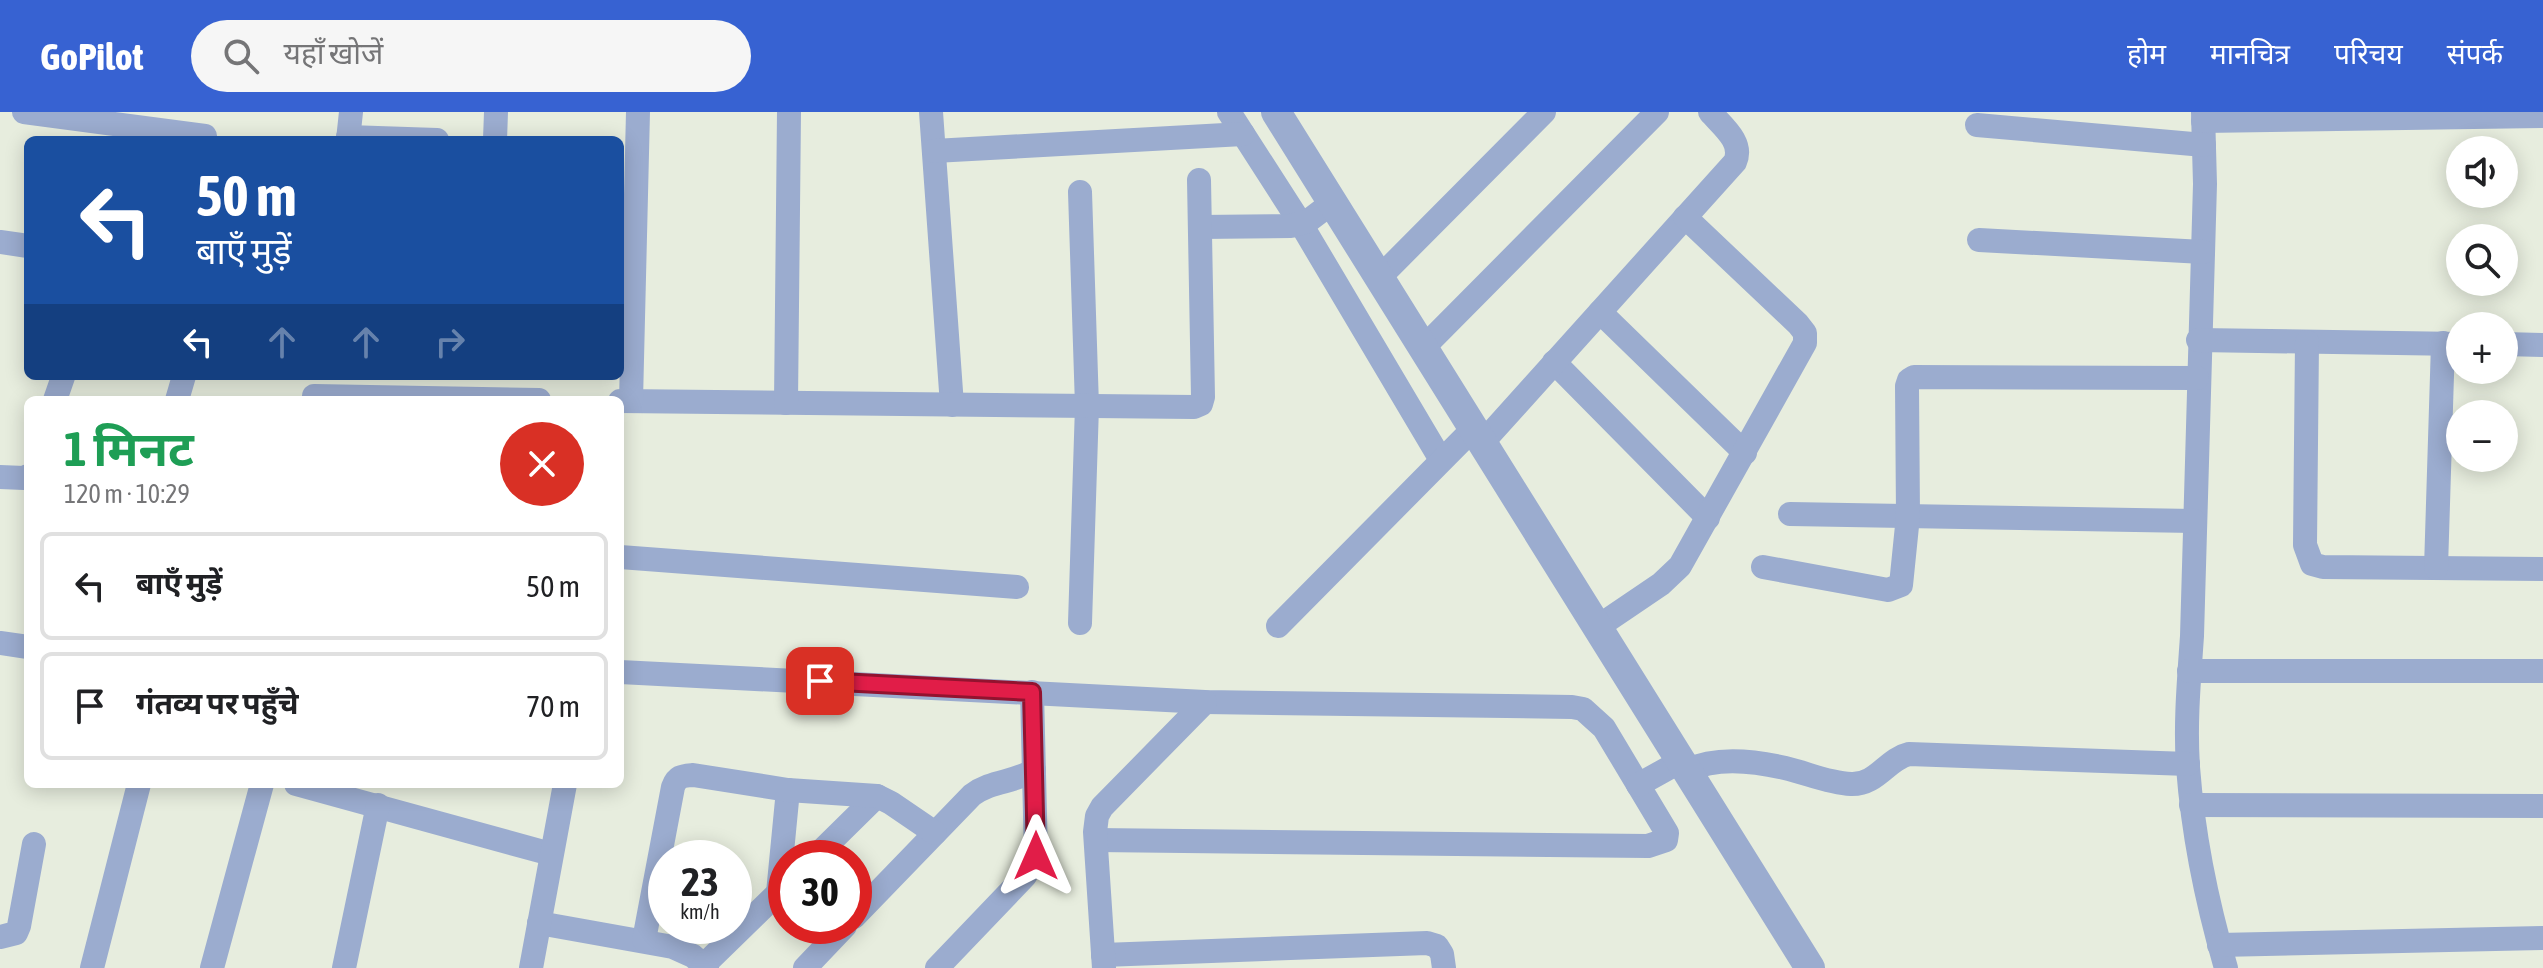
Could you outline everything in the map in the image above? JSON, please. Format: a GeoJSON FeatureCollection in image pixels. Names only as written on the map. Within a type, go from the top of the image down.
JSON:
{"type":"FeatureCollection","features":[{"type":"Feature","properties":{"kind":"street"},"geometry":{"type":"LineString","coordinates":[[24,112],[205,136]]}},
{"type":"Feature","properties":{"kind":"street"},"geometry":{"type":"LineString","coordinates":[[348,136],[351,112]]}},
{"type":"Feature","properties":{"kind":"street"},"geometry":{"type":"LineString","coordinates":[[495,136],[496,112]]}},
{"type":"Feature","properties":{"kind":"street"},"geometry":{"type":"LineString","coordinates":[[638,112],[626,401],[1185,408],[1201,404],[1199,180]]}},
{"type":"Feature","properties":{"kind":"street"},"geometry":{"type":"LineString","coordinates":[[786,403],[789,112]]}},
{"type":"Feature","properties":{"kind":"street"},"geometry":{"type":"LineString","coordinates":[[931,112],[952,405]]}},
{"type":"Feature","properties":{"kind":"street"},"geometry":{"type":"LineString","coordinates":[[1229,112],[1243,134],[1380,277],[1424,347],[1464,442]]}},
{"type":"Feature","properties":{"kind":"street"},"geometry":{"type":"LineString","coordinates":[[1276,112],[1317,214],[1464,442],[1599,626],[1666,772],[1810,968]]}},
{"type":"Feature","properties":{"kind":"street"},"geometry":{"type":"LineString","coordinates":[[1380,277],[1544,112]]}},
{"type":"Feature","properties":{"kind":"street"},"geometry":{"type":"LineString","coordinates":[[1424,347],[1657,112]]}},
{"type":"Feature","properties":{"kind":"street"},"geometry":{"type":"LineString","coordinates":[[1278,626],[1464,442],[1554,362],[1735,162],[1739,153],[1732,137],[1710,112]]}},
{"type":"Feature","properties":{"kind":"street"},"geometry":{"type":"LineString","coordinates":[[1977,125],[2203,126],[2543,116]]}},
{"type":"Feature","properties":{"kind":"street"},"geometry":{"type":"LineString","coordinates":[[2203,126],[2203,252],[2187,705],[2188,764],[2191,805],[2223,956],[2543,938]]}},
{"type":"Feature","properties":{"kind":"street"},"geometry":{"type":"LineString","coordinates":[[934,151],[1243,134]]}},
{"type":"Feature","properties":{"kind":"street"},"geometry":{"type":"LineString","coordinates":[[1080,192],[1087,406],[1080,623]]}},
{"type":"Feature","properties":{"kind":"street"},"geometry":{"type":"LineString","coordinates":[[1200,227],[1277,228],[1317,214]]}},
{"type":"Feature","properties":{"kind":"street"},"geometry":{"type":"LineString","coordinates":[[1599,626],[1672,576],[1680,566],[1802,350],[1805,333],[1685,217]]}},
{"type":"Feature","properties":{"kind":"street"},"geometry":{"type":"LineString","coordinates":[[1979,240],[2203,252]]}},
{"type":"Feature","properties":{"kind":"street"},"geometry":{"type":"LineString","coordinates":[[0,242],[24,245]]}},
{"type":"Feature","properties":{"kind":"street"},"geometry":{"type":"LineString","coordinates":[[1600,312],[1745,453]]}},
{"type":"Feature","properties":{"kind":"street"},"geometry":{"type":"LineString","coordinates":[[2198,340],[2446,344]]}},
{"type":"Feature","properties":{"kind":"street"},"geometry":{"type":"LineString","coordinates":[[2307,342],[2305,545],[2312,564],[2323,567],[2543,569]]}},
{"type":"Feature","properties":{"kind":"street"},"geometry":{"type":"LineString","coordinates":[[2518,344],[2543,345]]}},
{"type":"Feature","properties":{"kind":"street"},"geometry":{"type":"LineString","coordinates":[[1554,362],[1708,518]]}},
{"type":"Feature","properties":{"kind":"street"},"geometry":{"type":"LineString","coordinates":[[1763,567],[1888,590],[1897,589],[1904,580],[1908,516],[1907,386],[1914,377],[2197,378]]}},
{"type":"Feature","properties":{"kind":"street"},"geometry":{"type":"LineString","coordinates":[[2436,568],[2449,384]]}},
{"type":"Feature","properties":{"kind":"street"},"geometry":{"type":"LineString","coordinates":[[314,391],[379,396]]}},
{"type":"Feature","properties":{"kind":"street"},"geometry":{"type":"LineString","coordinates":[[0,477],[24,478]]}},
{"type":"Feature","properties":{"kind":"street"},"geometry":{"type":"LineString","coordinates":[[1790,514],[2194,521]]}},
{"type":"Feature","properties":{"kind":"street"},"geometry":{"type":"LineString","coordinates":[[624,557],[1017,587]]}},
{"type":"Feature","properties":{"kind":"street"},"geometry":{"type":"LineString","coordinates":[[0,643],[24,646]]}},
{"type":"Feature","properties":{"kind":"street"},"geometry":{"type":"LineString","coordinates":[[2189,671],[2543,671]]}},
{"type":"Feature","properties":{"kind":"street"},"geometry":{"type":"LineString","coordinates":[[624,672],[1205,702],[1572,707],[1583,709],[1604,728],[1666,772],[1713,761],[1769,765],[1851,784],[1874,778],[1901,756],[1909,754],[2188,764]]}},
{"type":"Feature","properties":{"kind":"street"},"geometry":{"type":"LineString","coordinates":[[937,968],[1033,865],[1038,847],[1032,692]]}},
{"type":"Feature","properties":{"kind":"street"},"geometry":{"type":"LineString","coordinates":[[1205,702],[1102,807],[1095,824],[1104,962],[1427,943],[1437,946],[1444,968]]}},
{"type":"Feature","properties":{"kind":"street"},"geometry":{"type":"LineString","coordinates":[[872,898],[982,788],[1023,777],[1034,770]]}},
{"type":"Feature","properties":{"kind":"street"},"geometry":{"type":"LineString","coordinates":[[1096,840],[1661,844],[1666,840],[1667,833],[1666,772]]}},
{"type":"Feature","properties":{"kind":"street"},"geometry":{"type":"LineString","coordinates":[[644,940],[676,779],[682,776],[693,775],[788,790],[877,796],[935,833]]}},
{"type":"Feature","properties":{"kind":"street"},"geometry":{"type":"LineString","coordinates":[[92,968],[138,788]]}},
{"type":"Feature","properties":{"kind":"street"},"geometry":{"type":"LineString","coordinates":[[212,968],[261,788]]}},
{"type":"Feature","properties":{"kind":"street"},"geometry":{"type":"LineString","coordinates":[[312,788],[551,854]]}},
{"type":"Feature","properties":{"kind":"street"},"geometry":{"type":"LineString","coordinates":[[531,968],[564,788]]}},
{"type":"Feature","properties":{"kind":"street"},"geometry":{"type":"LineString","coordinates":[[785,840],[788,790]]}},
{"type":"Feature","properties":{"kind":"street"},"geometry":{"type":"LineString","coordinates":[[832,840],[877,796]]}},
{"type":"Feature","properties":{"kind":"street"},"geometry":{"type":"LineString","coordinates":[[344,968],[378,805]]}},
{"type":"Feature","properties":{"kind":"street"},"geometry":{"type":"LineString","coordinates":[[2191,805],[2543,806]]}},
{"type":"Feature","properties":{"kind":"street"},"geometry":{"type":"LineString","coordinates":[[0,937],[16,933],[19,926],[34,844]]}},
{"type":"Feature","properties":{"kind":"street"},"geometry":{"type":"LineString","coordinates":[[539,923],[673,947],[706,967],[768,903]]}},
{"type":"Feature","properties":{"kind":"street"},"geometry":{"type":"LineString","coordinates":[[805,968],[828,944]]}},
{"type":"Feature","properties":{"kind":"route"},"geometry":{"type":"LineString","coordinates":[[820,681],[1032,692],[1036,856]]}}]}
